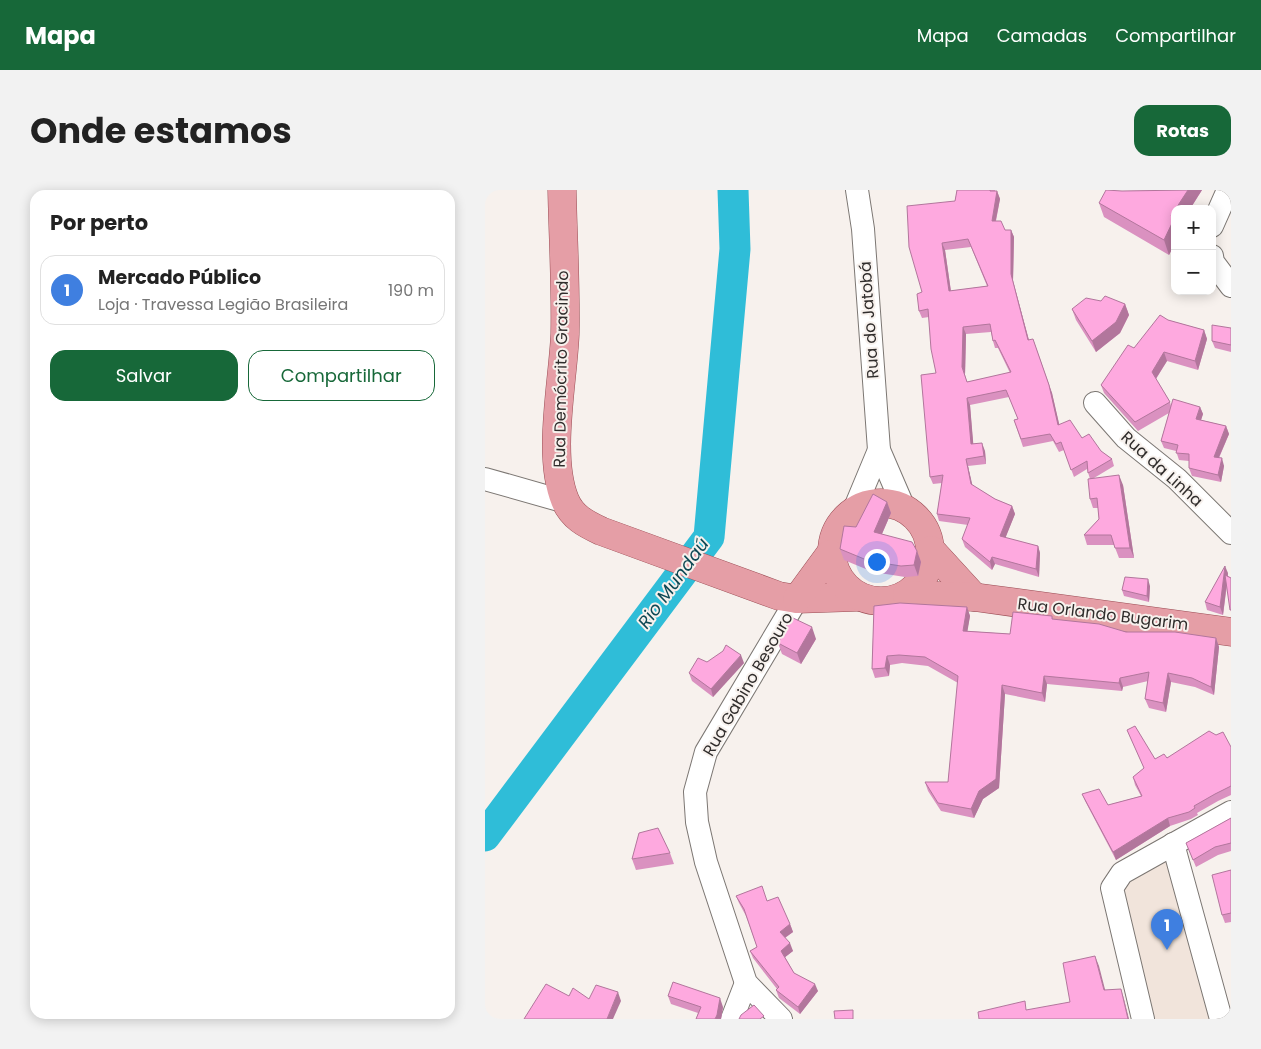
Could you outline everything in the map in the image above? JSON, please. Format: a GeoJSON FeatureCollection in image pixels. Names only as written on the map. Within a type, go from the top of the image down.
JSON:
{"type":"FeatureCollection","features":[{"type":"Feature","properties":{"kind":"main road","name":"Rua Demócrito Gracindo"},"geometry":{"type":"LineString","coordinates":[[562,190],[565,333],[557,447],[560,483],[566,502],[580,521],[601,531],[788,597],[857,597]]}},
{"type":"Feature","properties":{"kind":"main road"},"geometry":{"type":"LineString","coordinates":[[788,597],[830,554],[836,529],[854,510],[879,502],[904,508],[923,526],[931,550],[974,597]]}},
{"type":"Feature","properties":{"kind":"main road"},"geometry":{"type":"LineString","coordinates":[[830,554],[838,579],[857,597],[883,602],[907,595],[925,576],[931,550]]}},
{"type":"Feature","properties":{"kind":"main road","name":"Rua Orlando Bugarim"},"geometry":{"type":"LineString","coordinates":[[907,595],[974,597],[1231,632]]}},
{"type":"Feature","properties":{"kind":"street","name":"Rua do Jatobá"},"geometry":{"type":"LineString","coordinates":[[857,190],[863,229],[879,450],[904,508]]}},
{"type":"Feature","properties":{"kind":"street"},"geometry":{"type":"LineString","coordinates":[[1216,217],[1228,190]]}},
{"type":"Feature","properties":{"kind":"street"},"geometry":{"type":"LineString","coordinates":[[1216,266],[1231,286]]}},
{"type":"Feature","properties":{"kind":"street","name":"Rua da Linha"},"geometry":{"type":"LineString","coordinates":[[1095,403],[1126,438],[1177,479],[1231,533]]}},
{"type":"Feature","properties":{"kind":"street","name":"Rua do Jatobá"},"geometry":{"type":"LineString","coordinates":[[854,510],[879,450]]}},
{"type":"Feature","properties":{"kind":"street"},"geometry":{"type":"LineString","coordinates":[[485,479],[566,502]]}},
{"type":"Feature","properties":{"kind":"street","name":"Rua Gabino Besouro"},"geometry":{"type":"LineString","coordinates":[[781,1019],[747,983],[706,862],[697,822],[695,792],[706,752],[788,597]]}},
{"type":"Feature","properties":{"kind":"street"},"geometry":{"type":"LineString","coordinates":[[1143,1019],[1112,888],[1122,873],[1231,812]]}},
{"type":"Feature","properties":{"kind":"street"},"geometry":{"type":"LineString","coordinates":[[1173,844],[1221,1019]]}},
{"type":"Feature","properties":{"kind":"street"},"geometry":{"type":"LineString","coordinates":[[732,1019],[747,983]]}},
{"type":"Feature","properties":{"kind":"shaded area"},"geometry":{"type":"Polygon","coordinates":[[[1171,854],[1217,1019],[1151,1019],[1117,881],[1171,854]]]}},
{"type":"Feature","properties":{"kind":"building"},"geometry":{"type":"Polygon","coordinates":[[[957,190],[997,191],[992,221],[1001,221],[1005,230],[1011,230],[1011,274],[1028,340],[1033,339],[1049,385],[1058,425],[1070,420],[1082,438],[1089,434],[1101,451],[1112,459],[1088,473],[1087,461],[1071,470],[1061,442],[1056,444],[1050,434],[1021,439],[1014,420],[1018,419],[1006,390],[967,398],[971,444],[982,443],[984,456],[966,459],[971,484],[995,499],[1012,506],[1000,536],[1038,546],[1036,569],[992,557],[990,562],[962,539],[970,518],[937,514],[943,475],[930,477],[921,375],[936,373],[931,349],[928,309],[919,311],[917,294],[922,292],[909,247],[907,206],[955,201],[957,190]],[[968,239],[942,243],[949,291],[988,286],[968,239]],[[990,324],[963,327],[962,367],[967,382],[1011,372],[995,340],[993,341],[990,324]]]}},
{"type":"Feature","properties":{"kind":"building"},"geometry":{"type":"Polygon","coordinates":[[[1106,190],[1188,190],[1178,205],[1171,205],[1171,225],[1164,240],[1099,203],[1106,190]]]}},
{"type":"Feature","properties":{"kind":"building"},"geometry":{"type":"Polygon","coordinates":[[[1105,296],[1125,304],[1116,322],[1092,341],[1072,309],[1086,298],[1101,301],[1105,296]]]}},
{"type":"Feature","properties":{"kind":"building"},"geometry":{"type":"Polygon","coordinates":[[[1160,315],[1168,320],[1204,330],[1195,361],[1164,352],[1152,372],[1170,402],[1135,422],[1101,385],[1128,345],[1134,348],[1160,315]]]}},
{"type":"Feature","properties":{"kind":"building"},"geometry":{"type":"Polygon","coordinates":[[[1212,325],[1231,328],[1231,345],[1212,341],[1212,325]]]}},
{"type":"Feature","properties":{"kind":"building"},"geometry":{"type":"Polygon","coordinates":[[[1173,399],[1200,407],[1196,419],[1226,426],[1214,457],[1222,458],[1218,475],[1189,468],[1189,454],[1176,453],[1178,445],[1161,441],[1173,399]]]}},
{"type":"Feature","properties":{"kind":"building"},"geometry":{"type":"Polygon","coordinates":[[[1119,475],[1130,548],[1115,548],[1111,535],[1084,535],[1099,519],[1097,498],[1090,499],[1088,479],[1119,475]]]}},
{"type":"Feature","properties":{"kind":"building"},"geometry":{"type":"Polygon","coordinates":[[[873,494],[887,502],[874,532],[912,542],[917,551],[914,565],[901,566],[869,561],[840,549],[844,526],[856,527],[873,494]]]}},
{"type":"Feature","properties":{"kind":"building"},"geometry":{"type":"Polygon","coordinates":[[[1225,566],[1220,607],[1205,602],[1225,566]]]}},
{"type":"Feature","properties":{"kind":"building"},"geometry":{"type":"Polygon","coordinates":[[[1225,575],[1231,578],[1231,610],[1230,610],[1225,575]]]}},
{"type":"Feature","properties":{"kind":"building"},"geometry":{"type":"Polygon","coordinates":[[[1125,577],[1148,579],[1147,596],[1122,590],[1125,577]]]}},
{"type":"Feature","properties":{"kind":"building"},"geometry":{"type":"Polygon","coordinates":[[[900,603],[967,607],[963,631],[1010,634],[1013,612],[1052,616],[1052,619],[1099,624],[1126,632],[1175,632],[1216,638],[1211,687],[1192,678],[1168,673],[1163,703],[1145,699],[1149,672],[1120,678],[1119,683],[1044,676],[1042,693],[1002,685],[996,779],[979,791],[971,809],[938,803],[925,782],[948,782],[958,676],[925,657],[887,656],[885,668],[872,669],[874,606],[900,603]]]}},
{"type":"Feature","properties":{"kind":"building"},"geometry":{"type":"Polygon","coordinates":[[[791,617],[812,627],[797,653],[778,643],[791,617]]]}},
{"type":"Feature","properties":{"kind":"building"},"geometry":{"type":"Polygon","coordinates":[[[726,645],[741,655],[711,689],[689,673],[698,658],[707,662],[723,651],[726,645]]]}},
{"type":"Feature","properties":{"kind":"building"},"geometry":{"type":"Polygon","coordinates":[[[1135,726],[1155,759],[1164,754],[1167,758],[1209,731],[1216,735],[1223,732],[1231,747],[1231,786],[1194,806],[1195,808],[1189,812],[1168,818],[1113,852],[1082,794],[1099,789],[1108,805],[1142,796],[1133,777],[1144,768],[1127,730],[1135,726]]]}},
{"type":"Feature","properties":{"kind":"building"},"geometry":{"type":"Polygon","coordinates":[[[1231,818],[1231,843],[1215,847],[1193,860],[1186,843],[1231,818]]]}},
{"type":"Feature","properties":{"kind":"building"},"geometry":{"type":"Polygon","coordinates":[[[658,828],[670,853],[632,859],[639,833],[658,828]]]}},
{"type":"Feature","properties":{"kind":"building"},"geometry":{"type":"Polygon","coordinates":[[[1231,870],[1231,913],[1222,915],[1212,875],[1231,870]]]}},
{"type":"Feature","properties":{"kind":"building"},"geometry":{"type":"Polygon","coordinates":[[[762,886],[767,901],[778,897],[790,924],[780,932],[790,943],[781,951],[794,973],[815,984],[798,1007],[776,990],[779,987],[750,951],[757,947],[744,909],[736,896],[762,886]]]}},
{"type":"Feature","properties":{"kind":"building"},"geometry":{"type":"Polygon","coordinates":[[[1095,956],[1104,990],[1121,989],[1128,1019],[979,1019],[978,1012],[1025,1001],[1026,1010],[1070,1002],[1063,963],[1095,956]]]}},
{"type":"Feature","properties":{"kind":"building"},"geometry":{"type":"Polygon","coordinates":[[[673,982],[720,998],[715,1019],[696,1019],[701,1007],[668,996],[673,982]]]}},
{"type":"Feature","properties":{"kind":"building"},"geometry":{"type":"Polygon","coordinates":[[[546,984],[569,996],[573,988],[589,999],[596,985],[618,992],[607,1019],[524,1019],[546,984]]]}},
{"type":"Feature","properties":{"kind":"building"},"geometry":{"type":"Polygon","coordinates":[[[754,1005],[764,1016],[760,1019],[739,1019],[741,1015],[754,1005]]]}},
{"type":"Feature","properties":{"kind":"building"},"geometry":{"type":"Polygon","coordinates":[[[853,1010],[853,1019],[835,1019],[834,1011],[853,1010]]]}},
{"type":"Feature","properties":{"kind":"waterway","name":"Rio Mundaú"},"geometry":{"type":"LineString","coordinates":[[485,836],[709,537],[735,249],[733,190]]}},
{"type":"Feature","properties":{"kind":"place","name":"Mercado Público"},"geometry":{"type":"Point","coordinates":[1167,950]}}]}
